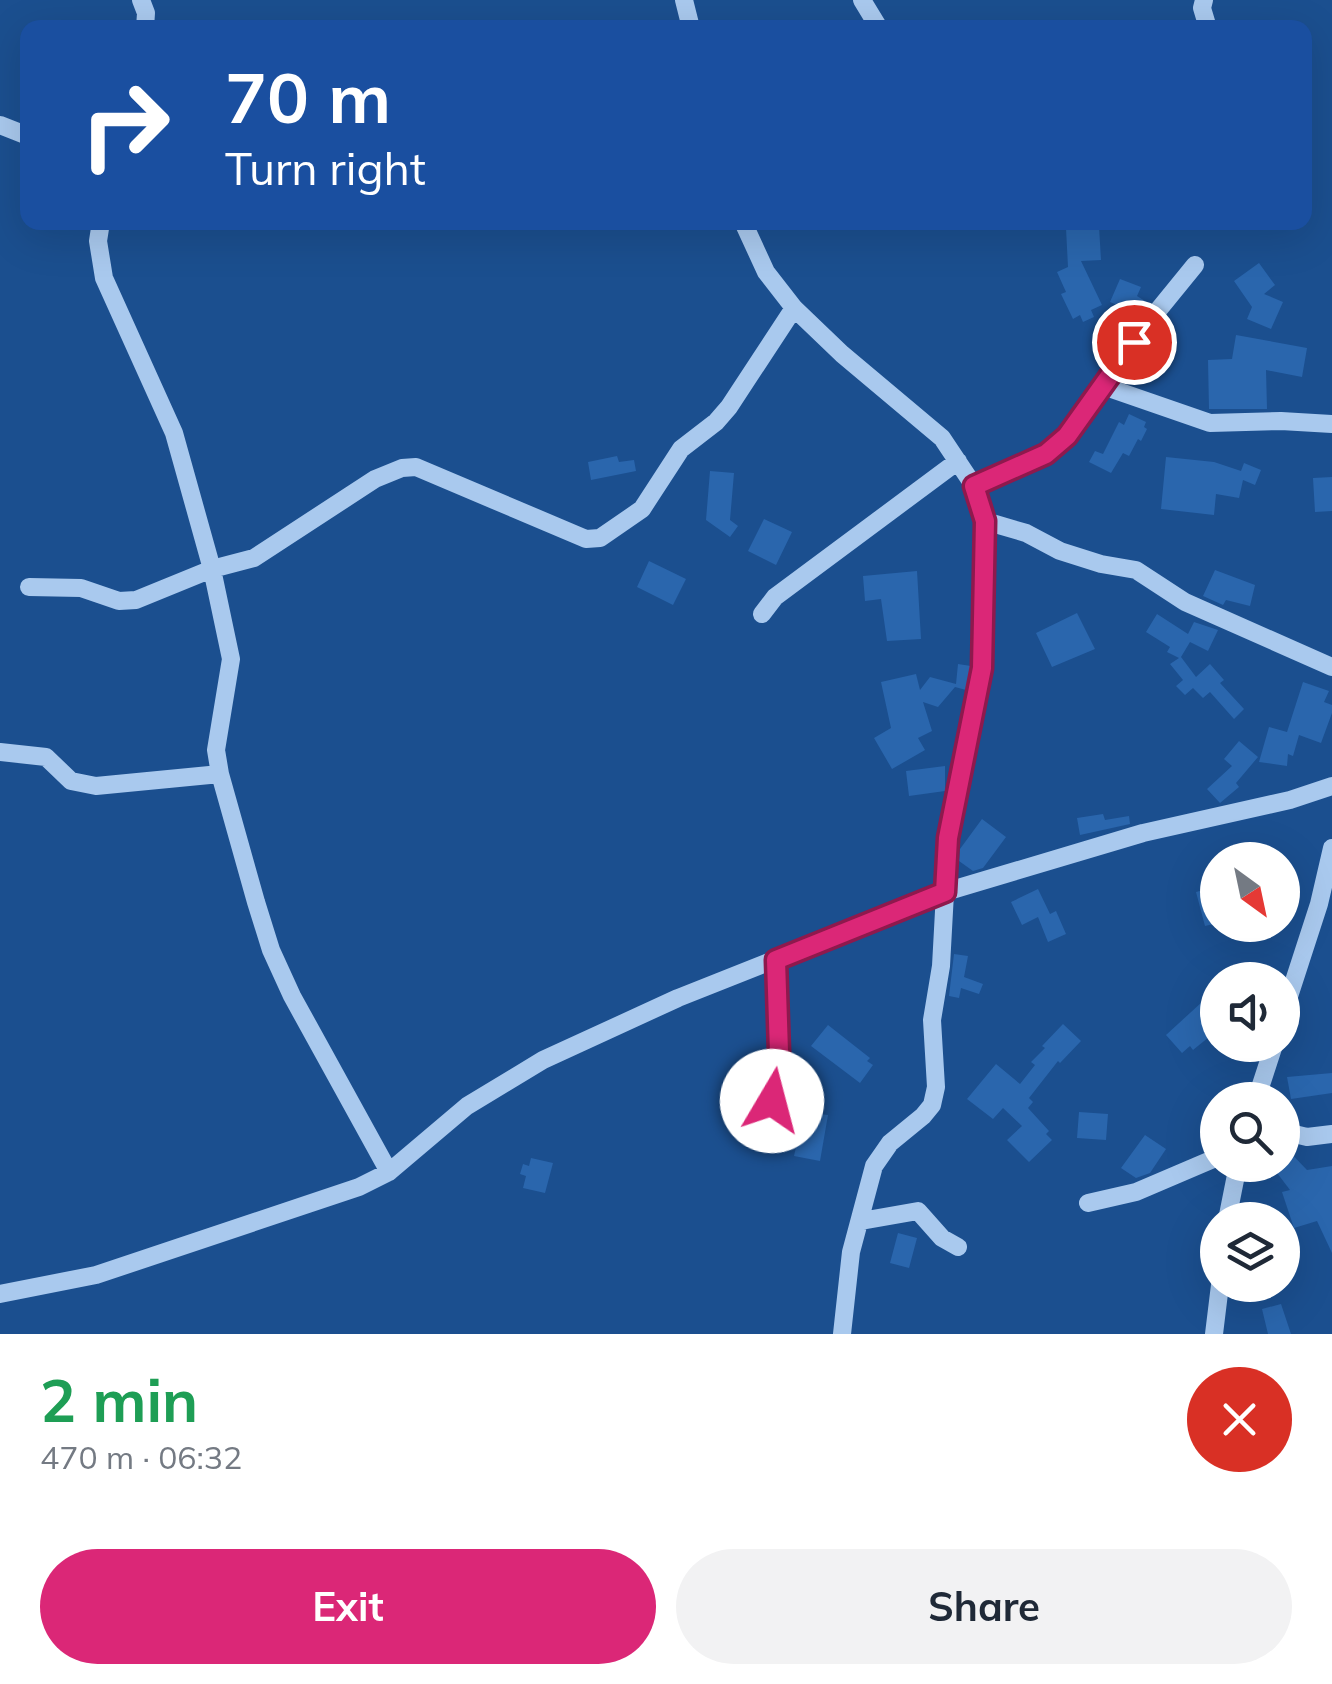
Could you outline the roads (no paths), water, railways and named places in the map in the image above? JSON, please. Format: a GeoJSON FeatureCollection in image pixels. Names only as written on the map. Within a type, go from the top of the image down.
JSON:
{"type":"FeatureCollection","features":[{"type":"Feature","properties":{"kind":"street"},"geometry":{"type":"LineString","coordinates":[[99,230],[104,278],[174,432],[212,569],[231,659],[216,750],[271,950],[292,996],[389,1172]]}},
{"type":"Feature","properties":{"kind":"street"},"geometry":{"type":"LineString","coordinates":[[747,230],[766,272],[794,308],[942,438],[974,486],[985,521],[982,668],[948,838],[940,966],[932,1020],[936,1087],[932,1104],[880,1154],[874,1166],[851,1252],[842,1334]]}},
{"type":"Feature","properties":{"kind":"street"},"geometry":{"type":"LineString","coordinates":[[974,486],[1046,454],[1067,436],[1151,318],[1195,265]]}},
{"type":"Feature","properties":{"kind":"street"},"geometry":{"type":"LineString","coordinates":[[29,587],[81,588],[119,601],[136,600],[212,569],[254,558],[342,499],[402,468],[416,467],[432,473],[586,539],[600,538],[642,509],[682,449],[716,422],[794,308]]}},
{"type":"Feature","properties":{"kind":"street"},"geometry":{"type":"LineString","coordinates":[[1103,386],[1210,423],[1332,424]]}},
{"type":"Feature","properties":{"kind":"street"},"geometry":{"type":"LineString","coordinates":[[762,614],[775,597],[958,461]]}},
{"type":"Feature","properties":{"kind":"street"},"geometry":{"type":"LineString","coordinates":[[985,521],[1026,532],[1060,551],[1136,570],[1185,602],[1332,667]]}},
{"type":"Feature","properties":{"kind":"street"},"geometry":{"type":"LineString","coordinates":[[0,752],[46,757],[71,781],[96,786],[220,774]]}},
{"type":"Feature","properties":{"kind":"street"},"geometry":{"type":"LineString","coordinates":[[0,1294],[96,1275],[359,1187],[389,1172],[467,1106],[543,1060],[678,998],[945,892],[1108,843],[1290,800],[1332,786]]}},
{"type":"Feature","properties":{"kind":"street"},"geometry":{"type":"LineString","coordinates":[[1300,962],[1332,848]]}},
{"type":"Feature","properties":{"kind":"street"},"geometry":{"type":"LineString","coordinates":[[772,1101],[779,1052],[776,960]]}},
{"type":"Feature","properties":{"kind":"street"},"geometry":{"type":"LineString","coordinates":[[1300,1135],[1332,1134]]}},
{"type":"Feature","properties":{"kind":"street"},"geometry":{"type":"LineString","coordinates":[[1088,1203],[1136,1192],[1200,1165]]}},
{"type":"Feature","properties":{"kind":"street"},"geometry":{"type":"LineString","coordinates":[[861,1221],[918,1211],[942,1238],[958,1246]]}},
{"type":"Feature","properties":{"kind":"street"},"geometry":{"type":"LineString","coordinates":[[1214,1334],[1218,1302]]}}]}
